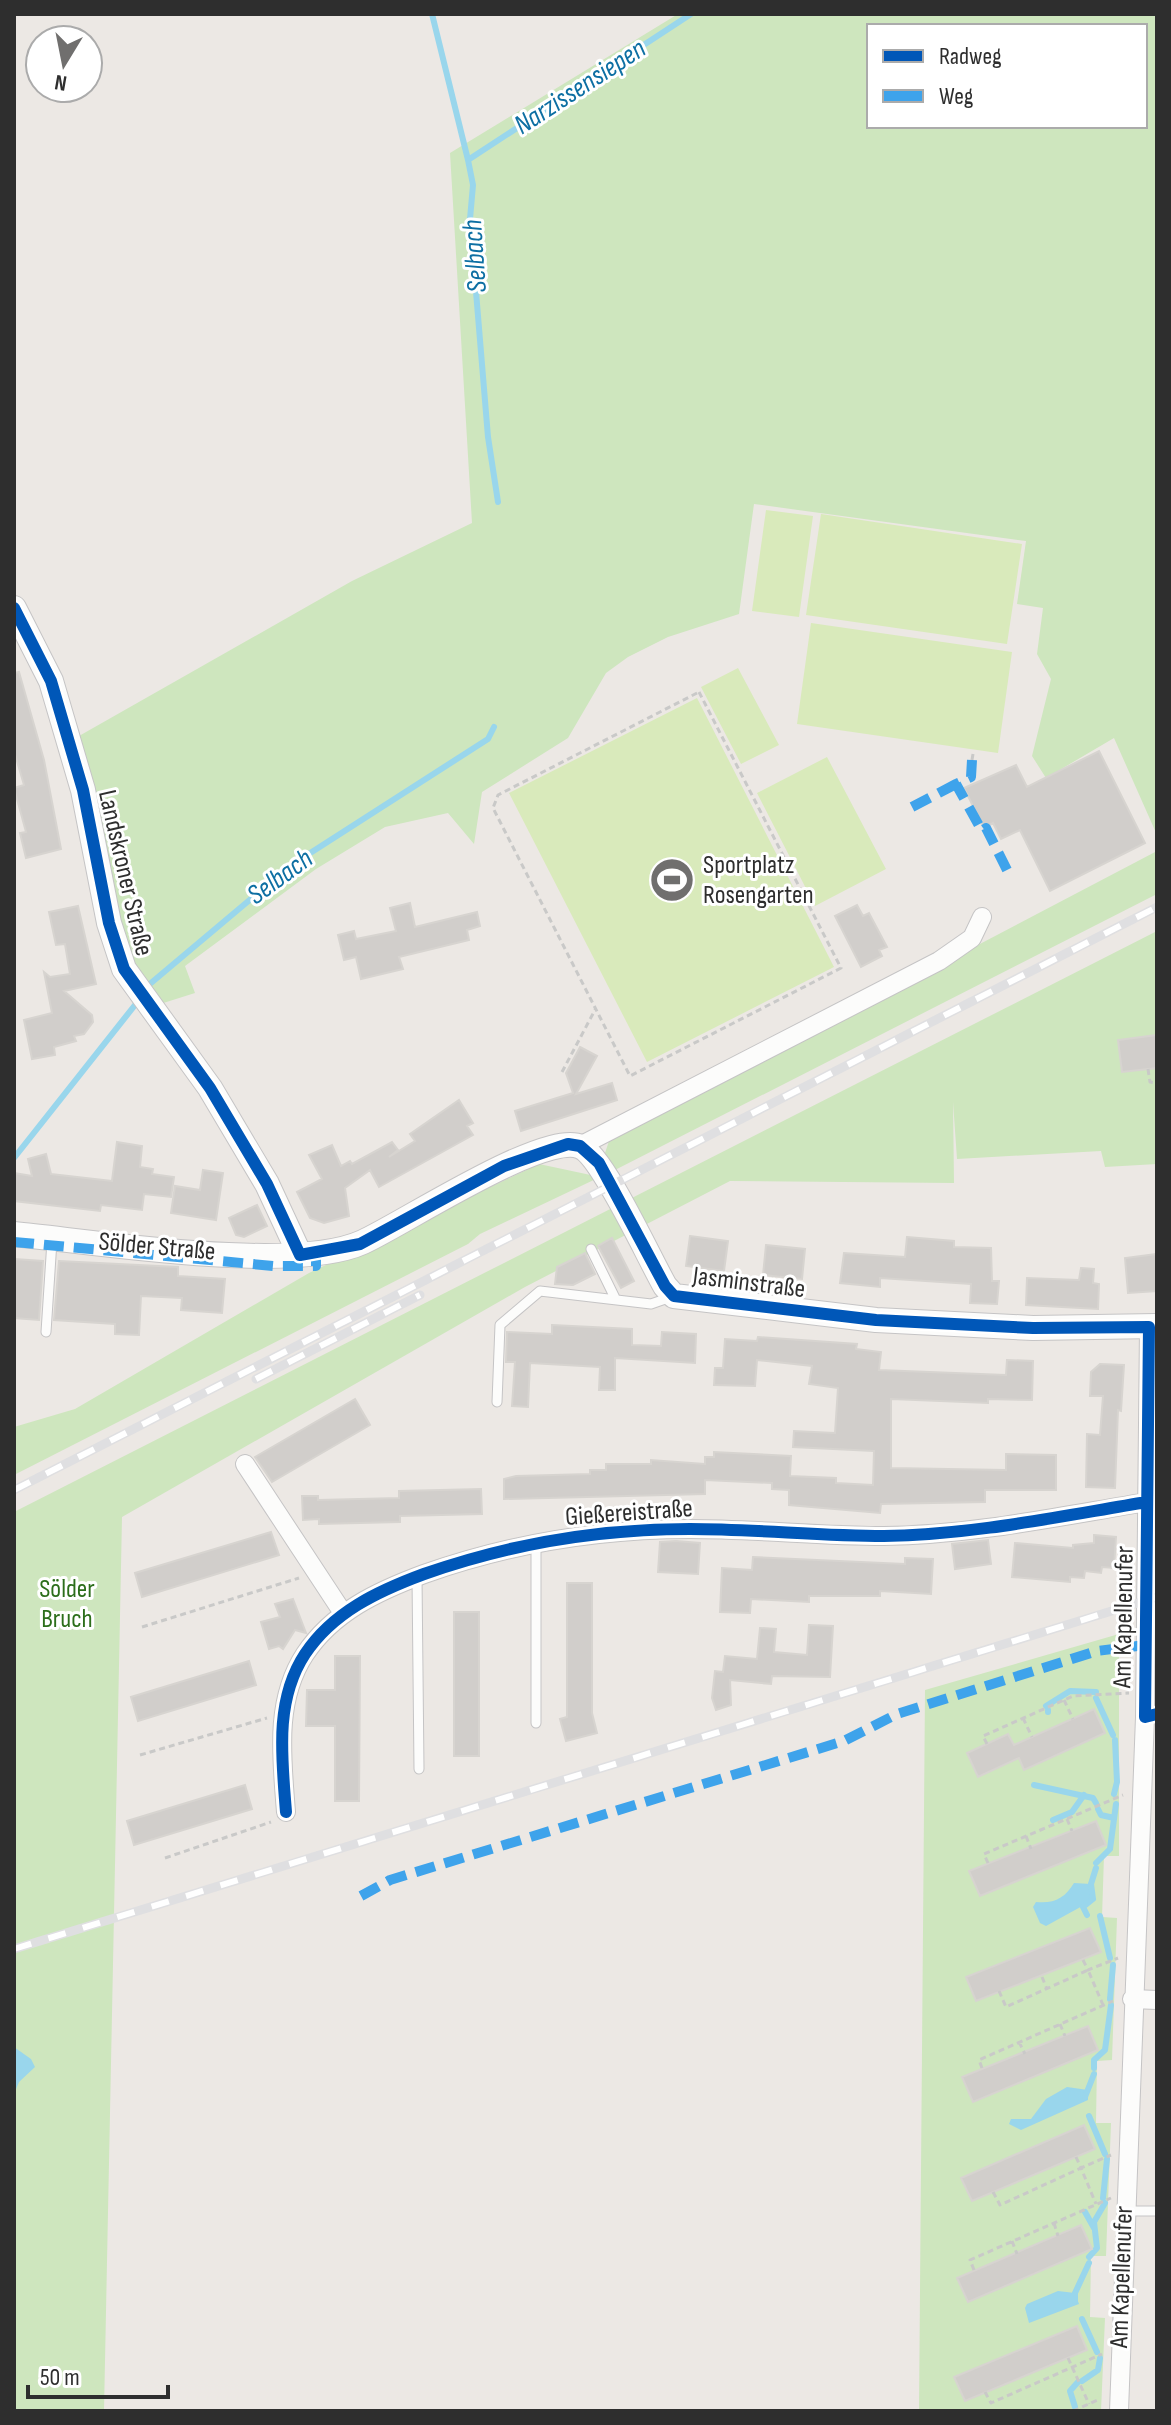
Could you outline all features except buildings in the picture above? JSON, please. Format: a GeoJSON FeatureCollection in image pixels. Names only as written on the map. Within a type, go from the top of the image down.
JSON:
{"type":"FeatureCollection","features":[{"type":"Feature","properties":{"kind":"street","name":"Landskroner Straße"},"geometry":{"type":"LineString","coordinates":[[14,608],[51,681],[83,790],[109,923],[124,969],[210,1088],[273,1195],[300,1255]]}},
{"type":"Feature","properties":{"kind":"street"},"geometry":{"type":"LineString","coordinates":[[300,1255],[360,1244],[525,1157],[553,1147],[580,1146],[939,961],[972,938],[982,917]]}},
{"type":"Feature","properties":{"kind":"street","name":"Jasminstraße"},"geometry":{"type":"LineString","coordinates":[[580,1146],[599,1163],[657,1272],[674,1296],[876,1320],[1033,1328],[1153,1326]]}},
{"type":"Feature","properties":{"kind":"street","name":"Sölder Straße"},"geometry":{"type":"LineString","coordinates":[[14,1234],[227,1254],[300,1255]]}},
{"type":"Feature","properties":{"kind":"street","name":"Am Kapellenufer"},"geometry":{"type":"LineString","coordinates":[[1119,2411],[1141,1787],[1151,1715],[1145,1692],[1153,1326]]}},
{"type":"Feature","properties":{"kind":"street"},"geometry":{"type":"LineString","coordinates":[[245,1464],[343,1613]]}},
{"type":"Feature","properties":{"kind":"street","name":"Gießereistraße"},"geometry":{"type":"LineString","coordinates":[[286,1812],[283,1718],[287,1697],[305,1654],[343,1613],[378,1592],[458,1562],[536,1543],[641,1530],[886,1536],[993,1527],[1147,1502]]}},
{"type":"Feature","properties":{"kind":"street"},"geometry":{"type":"LineString","coordinates":[[1132,1997],[1157,2000]]}},
{"type":"Feature","properties":{"kind":"lane"},"geometry":{"type":"LineString","coordinates":[[46,1332],[52,1238]]}},
{"type":"Feature","properties":{"kind":"lane"},"geometry":{"type":"LineString","coordinates":[[591,1249],[616,1300]]}},
{"type":"Feature","properties":{"kind":"lane"},"geometry":{"type":"LineString","coordinates":[[497,1402],[500,1325],[540,1291],[651,1304],[674,1296]]}},
{"type":"Feature","properties":{"kind":"lane"},"geometry":{"type":"LineString","coordinates":[[536,1543],[536,1723]]}},
{"type":"Feature","properties":{"kind":"lane"},"geometry":{"type":"LineString","coordinates":[[417,1577],[419,1769]]}},
{"type":"Feature","properties":{"kind":"lane"},"geometry":{"type":"LineString","coordinates":[[1124,2211],[1157,2211]]}},
{"type":"Feature","properties":{"kind":"path"},"geometry":{"type":"LineString","coordinates":[[699,692],[841,968],[630,1076],[596,1008],[493,808],[498,795],[699,692]]}},
{"type":"Feature","properties":{"kind":"path"},"geometry":{"type":"LineString","coordinates":[[562,1072],[596,1008]]}},
{"type":"Feature","properties":{"kind":"path"},"geometry":{"type":"LineString","coordinates":[[1148,1069],[1150,1082],[1157,1083]]}},
{"type":"Feature","properties":{"kind":"path"},"geometry":{"type":"LineString","coordinates":[[142,1627],[315,1572]]}},
{"type":"Feature","properties":{"kind":"path"},"geometry":{"type":"LineString","coordinates":[[987,1744],[983,1736],[1073,1696],[1145,1692]]}},
{"type":"Feature","properties":{"kind":"path"},"geometry":{"type":"LineString","coordinates":[[1064,1700],[1073,1719]]}},
{"type":"Feature","properties":{"kind":"path"},"geometry":{"type":"LineString","coordinates":[[140,1755],[261,1718],[283,1718]]}},
{"type":"Feature","properties":{"kind":"path"},"geometry":{"type":"LineString","coordinates":[[1023,1718],[1032,1737]]}},
{"type":"Feature","properties":{"kind":"path"},"geometry":{"type":"LineString","coordinates":[[988,1863],[984,1854],[1141,1787]]}},
{"type":"Feature","properties":{"kind":"path"},"geometry":{"type":"LineString","coordinates":[[165,1858],[263,1828],[286,1812]]}},
{"type":"Feature","properties":{"kind":"path"},"geometry":{"type":"LineString","coordinates":[[1067,1819],[1072,1831]]}},
{"type":"Feature","properties":{"kind":"path"},"geometry":{"type":"LineString","coordinates":[[1026,1836],[1031,1849]]}},
{"type":"Feature","properties":{"kind":"path"},"geometry":{"type":"LineString","coordinates":[[999,1991],[1006,2007],[1134,1951]]}},
{"type":"Feature","properties":{"kind":"path"},"geometry":{"type":"LineString","coordinates":[[1083,1960],[1103,2005]]}},
{"type":"Feature","properties":{"kind":"path"},"geometry":{"type":"LineString","coordinates":[[1042,1977],[1047,1989]]}},
{"type":"Feature","properties":{"kind":"path"},"geometry":{"type":"LineString","coordinates":[[982,2068],[979,2060],[1103,2005],[1132,1997]]}},
{"type":"Feature","properties":{"kind":"path"},"geometry":{"type":"LineString","coordinates":[[1060,2024],[1065,2036]]}},
{"type":"Feature","properties":{"kind":"path"},"geometry":{"type":"LineString","coordinates":[[1019,2042],[1025,2054]]}},
{"type":"Feature","properties":{"kind":"path"},"geometry":{"type":"LineString","coordinates":[[993,2192],[1000,2205],[1127,2148]]}},
{"type":"Feature","properties":{"kind":"path"},"geometry":{"type":"LineString","coordinates":[[1076,2157],[1096,2204]]}},
{"type":"Feature","properties":{"kind":"path"},"geometry":{"type":"LineString","coordinates":[[974,2270],[970,2260],[1125,2192]]}},
{"type":"Feature","properties":{"kind":"path"},"geometry":{"type":"LineString","coordinates":[[1054,2223],[1058,2236]]}},
{"type":"Feature","properties":{"kind":"path"},"geometry":{"type":"LineString","coordinates":[[1012,2241],[1017,2254]]}},
{"type":"Feature","properties":{"kind":"path"},"geometry":{"type":"LineString","coordinates":[[985,2392],[991,2403],[1120,2346]]}},
{"type":"Feature","properties":{"kind":"path"},"geometry":{"type":"LineString","coordinates":[[1068,2358],[1089,2404]]}},
{"type":"Feature","properties":{"kind":"path"},"geometry":{"type":"LineString","coordinates":[[1073,2411],[1119,2391]]}},
{"type":"Feature","properties":{"kind":"green space"},"geometry":{"type":"Polygon","coordinates":[[[678,14],[1157,14],[1157,835],[1114,738],[1046,778],[1032,756],[1051,679],[1037,654],[1043,608],[1017,604],[1026,541],[754,504],[739,614],[668,637],[628,657],[606,673],[568,738],[482,792],[474,844],[448,813],[385,827],[316,869],[185,966],[195,993],[157,1005],[125,953],[101,845],[98,800],[79,736],[352,581],[472,523],[450,153],[678,14]]]}},
{"type":"Feature","properties":{"kind":"green space"},"geometry":{"type":"Polygon","coordinates":[[[766,510],[813,516],[799,617],[752,611],[766,510]]]}},
{"type":"Feature","properties":{"kind":"green space"},"geometry":{"type":"Polygon","coordinates":[[[821,514],[1022,544],[1007,644],[806,615],[821,514]]]}},
{"type":"Feature","properties":{"kind":"green space"},"geometry":{"type":"Polygon","coordinates":[[[811,623],[1012,652],[998,753],[797,724],[811,623]]]}},
{"type":"Feature","properties":{"kind":"green space"},"geometry":{"type":"Polygon","coordinates":[[[738,668],[779,745],[741,764],[701,687],[738,668]]]}},
{"type":"Feature","properties":{"kind":"green space","name":"Sportplatz Rosengarten"},"geometry":{"type":"Polygon","coordinates":[[[697,698],[834,967],[647,1062],[509,793],[697,698]]]}},
{"type":"Feature","properties":{"kind":"green space"},"geometry":{"type":"Polygon","coordinates":[[[827,757],[886,869],[815,906],[757,793],[827,757]]]}},
{"type":"Feature","properties":{"kind":"green space"},"geometry":{"type":"Polygon","coordinates":[[[1157,851],[1157,894],[613,1171],[604,1156],[610,1138],[1157,851]]]}},
{"type":"Feature","properties":{"kind":"green space","name":"Sölder Bruch"},"geometry":{"type":"Polygon","coordinates":[[[1157,931],[1157,1164],[1105,1167],[1101,1151],[957,1159],[953,1102],[954,1183],[730,1181],[525,1287],[122,1517],[104,2411],[14,2411],[14,1512],[1157,931]]]}},
{"type":"Feature","properties":{"kind":"green space"},"geometry":{"type":"Polygon","coordinates":[[[539,1164],[600,1177],[480,1234],[468,1244],[14,1475],[14,1427],[75,1409],[309,1273],[539,1164]]]}},
{"type":"Feature","properties":{"kind":"green space"},"geometry":{"type":"Polygon","coordinates":[[[1119,1634],[1119,1856],[1104,1856],[1102,1917],[1117,1918],[1112,2060],[1097,2061],[1096,2123],[1111,2123],[1106,2256],[1091,2256],[1090,2317],[1105,2318],[1101,2411],[919,2411],[925,1690],[1119,1634]]]}},
{"type":"Feature","properties":{"kind":"water"},"geometry":{"type":"Polygon","coordinates":[[[1074,1883],[1091,1884],[1095,1899],[1046,1926],[1040,1923],[1033,1907],[1036,1902],[1058,1899],[1074,1883]]]}},
{"type":"Feature","properties":{"kind":"water"},"geometry":{"type":"Polygon","coordinates":[[[14,2047],[31,2059],[35,2067],[19,2082],[14,2094],[14,2047]]]}},
{"type":"Feature","properties":{"kind":"water"},"geometry":{"type":"Polygon","coordinates":[[[1067,2087],[1088,2090],[1088,2100],[1021,2130],[1009,2124],[1011,2119],[1031,2119],[1046,2099],[1067,2087]]]}},
{"type":"Feature","properties":{"kind":"water"},"geometry":{"type":"Polygon","coordinates":[[[1058,2291],[1075,2293],[1079,2304],[1029,2323],[1025,2308],[1027,2304],[1058,2291]]]}},
{"type":"Feature","properties":{"kind":"waterway","name":"Selbach"},"geometry":{"type":"LineString","coordinates":[[432,14],[473,185],[470,219],[488,437],[498,502]]}},
{"type":"Feature","properties":{"kind":"waterway","name":"Narzissensiepen"},"geometry":{"type":"LineString","coordinates":[[468,160],[691,14]]}},
{"type":"Feature","properties":{"kind":"waterway","name":"Selbach"},"geometry":{"type":"LineString","coordinates":[[151,983],[290,866],[488,739],[494,727]]}},
{"type":"Feature","properties":{"kind":"waterway","name":"Selbach"},"geometry":{"type":"LineString","coordinates":[[14,1158],[135,1005]]}},
{"type":"Feature","properties":{"kind":"waterway"},"geometry":{"type":"LineString","coordinates":[[1046,1706],[1070,1691],[1096,1692]]}},
{"type":"Feature","properties":{"kind":"waterway"},"geometry":{"type":"LineString","coordinates":[[1096,1698],[1113,1735]]}},
{"type":"Feature","properties":{"kind":"waterway"},"geometry":{"type":"LineString","coordinates":[[1114,1794],[1117,1782],[1115,1740]]}},
{"type":"Feature","properties":{"kind":"waterway"},"geometry":{"type":"LineString","coordinates":[[1034,1785],[1093,1798],[1096,1803]]}},
{"type":"Feature","properties":{"kind":"waterway"},"geometry":{"type":"LineString","coordinates":[[1053,1820],[1072,1812],[1084,1795]]}},
{"type":"Feature","properties":{"kind":"waterway"},"geometry":{"type":"LineString","coordinates":[[1096,1863],[1110,1849],[1116,1804]]}},
{"type":"Feature","properties":{"kind":"waterway"},"geometry":{"type":"LineString","coordinates":[[1098,1809],[1101,1815],[1114,1818]]}},
{"type":"Feature","properties":{"kind":"waterway"},"geometry":{"type":"LineString","coordinates":[[1093,1899],[1091,1884],[1096,1868]]}},
{"type":"Feature","properties":{"kind":"waterway"},"geometry":{"type":"LineString","coordinates":[[1087,1915],[1083,1907],[1093,1899]]}},
{"type":"Feature","properties":{"kind":"waterway"},"geometry":{"type":"LineString","coordinates":[[1100,1916],[1110,1958]]}},
{"type":"Feature","properties":{"kind":"waterway"},"geometry":{"type":"LineString","coordinates":[[1110,1999],[1113,1965]]}},
{"type":"Feature","properties":{"kind":"waterway"},"geometry":{"type":"LineString","coordinates":[[1094,2068],[1094,2060],[1105,2050],[1111,2005]]}},
{"type":"Feature","properties":{"kind":"waterway"},"geometry":{"type":"LineString","coordinates":[[1085,2097],[1094,2074]]}},
{"type":"Feature","properties":{"kind":"waterway"},"geometry":{"type":"LineString","coordinates":[[1089,2116],[1105,2154]]}},
{"type":"Feature","properties":{"kind":"waterway"},"geometry":{"type":"LineString","coordinates":[[1103,2198],[1107,2159]]}},
{"type":"Feature","properties":{"kind":"waterway"},"geometry":{"type":"LineString","coordinates":[[1089,2257],[1097,2248],[1094,2222],[1105,2203]]}},
{"type":"Feature","properties":{"kind":"waterway"},"geometry":{"type":"LineString","coordinates":[[1085,2212],[1094,2228]]}},
{"type":"Feature","properties":{"kind":"waterway"},"geometry":{"type":"LineString","coordinates":[[1075,2301],[1075,2293],[1089,2263]]}},
{"type":"Feature","properties":{"kind":"waterway"},"geometry":{"type":"LineString","coordinates":[[1082,2319],[1097,2352]]}},
{"type":"Feature","properties":{"kind":"waterway"},"geometry":{"type":"LineString","coordinates":[[1082,2381],[1098,2370],[1100,2358]]}},
{"type":"Feature","properties":{"kind":"waterway"},"geometry":{"type":"LineString","coordinates":[[1075,2407],[1070,2391],[1078,2382]]}},
{"type":"Feature","properties":{"kind":"railway"},"geometry":{"type":"LineString","coordinates":[[14,1490],[1157,907]]}},
{"type":"Feature","properties":{"kind":"railway"},"geometry":{"type":"LineString","coordinates":[[256,1379],[420,1295]]}},
{"type":"Feature","properties":{"kind":"railway"},"geometry":{"type":"LineString","coordinates":[[14,1949],[1157,1597]]}},
{"type":"Feature","properties":{"kind":"marked path"},"geometry":{"type":"LineString","coordinates":[[972,760],[971,777],[956,784],[982,831],[986,828],[1007,870]]}},
{"type":"Feature","properties":{"kind":"marked path"},"geometry":{"type":"LineString","coordinates":[[912,807],[956,784]]}},
{"type":"Feature","properties":{"kind":"marked path"},"geometry":{"type":"LineString","coordinates":[[14,1242],[274,1266],[316,1266],[316,1253]]}},
{"type":"Feature","properties":{"kind":"marked path"},"geometry":{"type":"LineString","coordinates":[[361,1896],[390,1880],[844,1741],[897,1714],[1097,1651],[1145,1645]]}},
{"type":"Feature","properties":{"kind":"cycle path"},"geometry":{"type":"LineString","coordinates":[[14,608],[51,681],[83,790],[109,923],[124,969],[210,1088],[267,1184],[300,1255],[360,1244],[504,1166],[568,1144],[580,1146],[599,1163],[665,1286],[674,1296],[876,1320],[1033,1328],[1149,1327],[1145,1717],[1157,1714]]}},
{"type":"Feature","properties":{"kind":"cycle path"},"geometry":{"type":"LineString","coordinates":[[286,1812],[282,1751],[284,1711],[288,1691],[305,1654],[316,1639],[343,1615],[390,1588],[424,1574],[489,1554],[589,1535],[690,1529],[860,1536],[917,1535],[1016,1524],[1147,1502]]}},
{"type":"Feature","properties":{"kind":"place","name":"Sportplatz Rosengarten"},"geometry":{"type":"Point","coordinates":[672,880]}}]}
